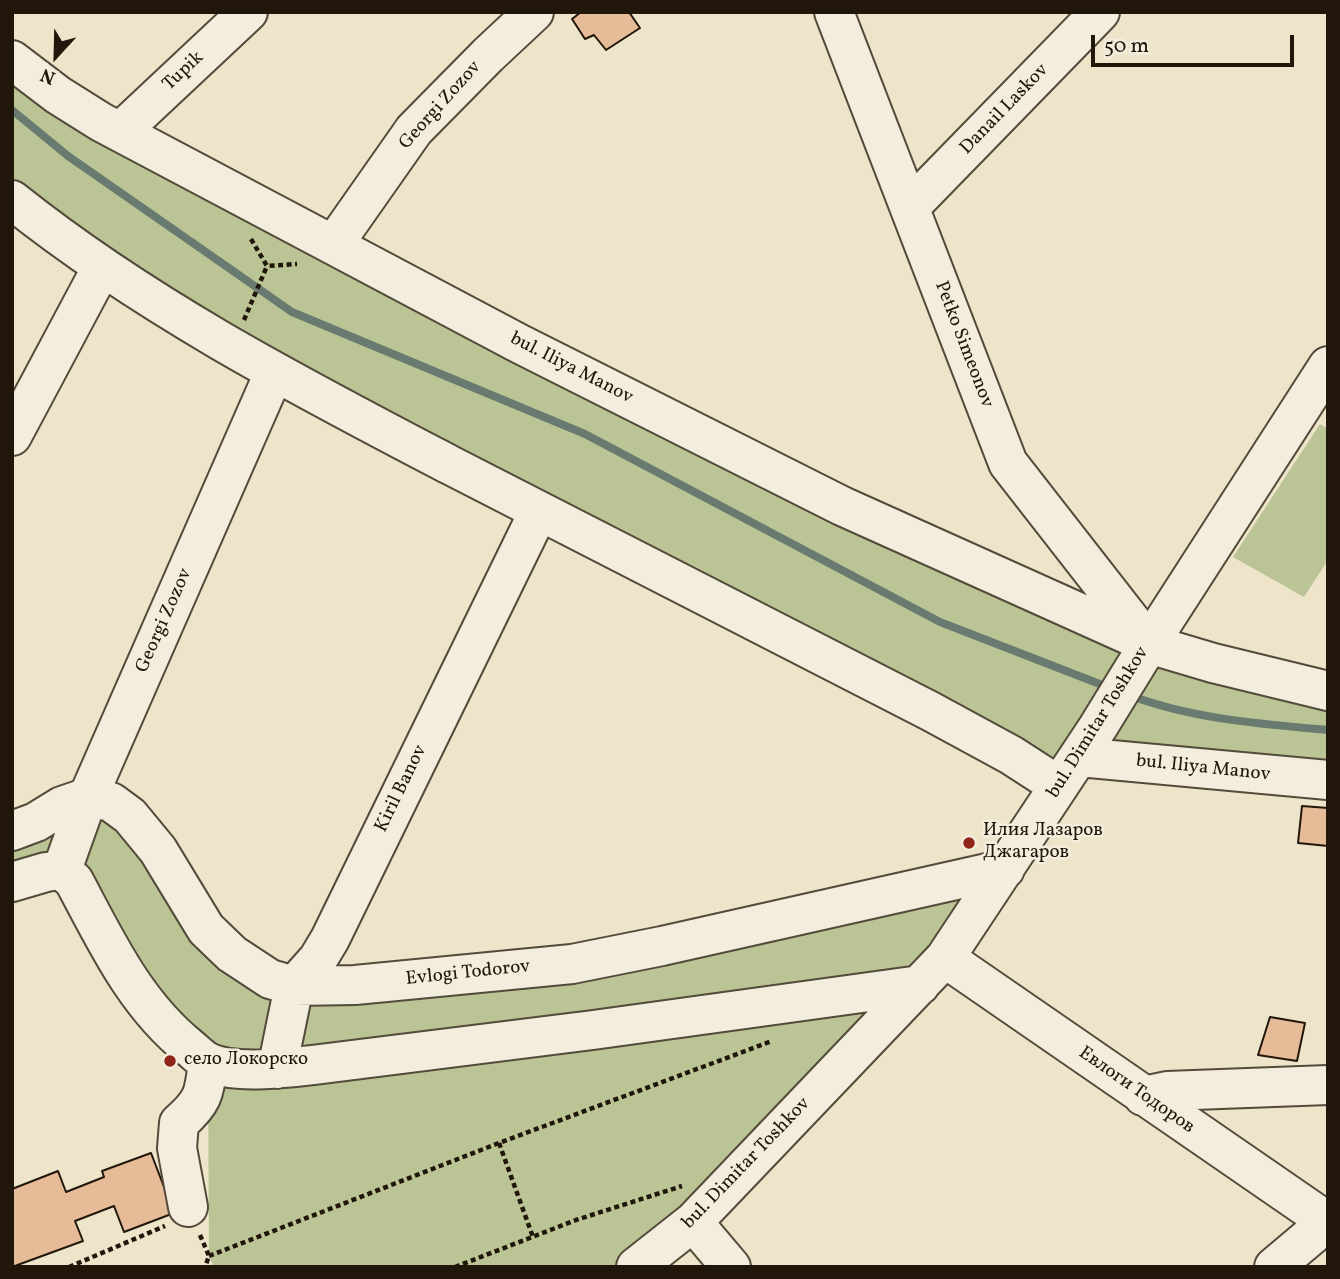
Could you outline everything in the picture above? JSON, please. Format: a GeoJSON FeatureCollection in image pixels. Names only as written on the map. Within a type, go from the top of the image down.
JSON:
{"type":"FeatureCollection","features":[{"type":"Feature","properties":{"kind":"street","name":"Tupik"},"geometry":{"type":"LineString","coordinates":[[120,132],[248,12]]}},
{"type":"Feature","properties":{"kind":"street","name":"Georgi Zozov"},"geometry":{"type":"LineString","coordinates":[[334,244],[414,130],[534,12]]}},
{"type":"Feature","properties":{"kind":"street","name":"Petko Simeonov"},"geometry":{"type":"LineString","coordinates":[[834,12],[1008,463],[1146,650]]}},
{"type":"Feature","properties":{"kind":"street","name":"Danail Laskov"},"geometry":{"type":"LineString","coordinates":[[910,207],[1100,12]]}},
{"type":"Feature","properties":{"kind":"street","name":"bul. Iliya Manov"},"geometry":{"type":"LineString","coordinates":[[12,60],[58,95],[120,132],[520,344],[842,506],[1146,650],[1328,691]]}},
{"type":"Feature","properties":{"kind":"street","name":"bul. Iliya Manov"},"geometry":{"type":"LineString","coordinates":[[12,200],[52,233],[102,267],[274,373],[930,710],[1011,755],[1079,757],[1328,780]]}},
{"type":"Feature","properties":{"kind":"street"},"geometry":{"type":"LineString","coordinates":[[12,436],[102,267]]}},
{"type":"Feature","properties":{"kind":"street","name":"bul. Dimitar Toshkov"},"geometry":{"type":"LineString","coordinates":[[636,1267],[693,1222],[933,972],[1079,757],[1328,366]]}},
{"type":"Feature","properties":{"kind":"street","name":"Georgi Zozov"},"geometry":{"type":"LineString","coordinates":[[62,870],[88,797],[274,373]]}},
{"type":"Feature","properties":{"kind":"street","name":"Kiril Banov"},"geometry":{"type":"LineString","coordinates":[[276,1069],[294,986],[318,959],[330,939],[539,511]]}},
{"type":"Feature","properties":{"kind":"street"},"geometry":{"type":"LineString","coordinates":[[12,831],[36,822],[62,806],[88,797]]}},
{"type":"Feature","properties":{"kind":"street","name":"Evlogi Todorov"},"geometry":{"type":"LineString","coordinates":[[88,797],[111,802],[130,816],[158,850],[206,929],[232,954],[270,979],[294,986],[355,985],[572,964],[1005,869]]}},
{"type":"Feature","properties":{"kind":"street"},"geometry":{"type":"LineString","coordinates":[[12,882],[62,870],[74,881],[123,972],[138,994],[175,1036],[208,1062],[243,1069],[276,1069],[607,1028],[933,972]]}},
{"type":"Feature","properties":{"kind":"street","name":"Евлоги Тодоров"},"geometry":{"type":"LineString","coordinates":[[933,972],[1143,1096],[1324,1220]]}},
{"type":"Feature","properties":{"kind":"street"},"geometry":{"type":"LineString","coordinates":[[188,1207],[177,1148],[179,1123],[197,1108],[205,1088],[208,1062]]}},
{"type":"Feature","properties":{"kind":"street"},"geometry":{"type":"LineString","coordinates":[[1143,1096],[1167,1091],[1328,1085]]}},
{"type":"Feature","properties":{"kind":"street"},"geometry":{"type":"LineString","coordinates":[[1274,1267],[1312,1235],[1324,1220]]}},
{"type":"Feature","properties":{"kind":"street"},"geometry":{"type":"LineString","coordinates":[[693,1222],[731,1267]]}},
{"type":"Feature","properties":{"kind":"path"},"geometry":{"type":"LineString","coordinates":[[244,319],[267,266]]}},
{"type":"Feature","properties":{"kind":"path"},"geometry":{"type":"LineString","coordinates":[[205,1267],[209,1256],[499,1143],[780,1038]]}},
{"type":"Feature","properties":{"kind":"path"},"geometry":{"type":"LineString","coordinates":[[499,1143],[533,1237]]}},
{"type":"Feature","properties":{"kind":"path"},"geometry":{"type":"LineString","coordinates":[[455,1267],[682,1185]]}},
{"type":"Feature","properties":{"kind":"path"},"geometry":{"type":"LineString","coordinates":[[69,1267],[178,1220],[188,1207]]}},
{"type":"Feature","properties":{"kind":"green space"},"geometry":{"type":"Polygon","coordinates":[[[12,60],[842,506],[1328,691],[1328,780],[1079,757],[1059,786],[539,511],[12,200],[12,60]]]}},
{"type":"Feature","properties":{"kind":"green space"},"geometry":{"type":"Polygon","coordinates":[[[1320,424],[1328,429],[1328,560],[1304,597],[1233,557],[1320,424]]]}},
{"type":"Feature","properties":{"kind":"green space"},"geometry":{"type":"Polygon","coordinates":[[[88,797],[232,954],[355,985],[1005,869],[636,1267],[214,1267],[209,1256],[208,1062],[74,881],[12,882],[12,831],[88,797]]]}},
{"type":"Feature","properties":{"kind":"building"},"geometry":{"type":"Polygon","coordinates":[[[581,12],[629,12],[640,28],[606,50],[594,35],[585,39],[572,19],[581,12]]]}},
{"type":"Feature","properties":{"kind":"building"},"geometry":{"type":"Polygon","coordinates":[[[1302,806],[1328,808],[1328,846],[1298,843],[1302,806]]]}},
{"type":"Feature","properties":{"kind":"building"},"geometry":{"type":"Polygon","coordinates":[[[1270,1017],[1305,1023],[1297,1061],[1258,1055],[1270,1017]]]}},
{"type":"Feature","properties":{"kind":"building"},"geometry":{"type":"Polygon","coordinates":[[[151,1153],[174,1213],[124,1232],[114,1206],[75,1221],[83,1241],[12,1267],[12,1189],[58,1171],[66,1192],[104,1177],[102,1171],[151,1153]]]}},
{"type":"Feature","properties":{"kind":"waterway"},"geometry":{"type":"LineString","coordinates":[[12,110],[68,156],[292,312],[585,434],[940,622],[1110,688]]}},
{"type":"Feature","properties":{"kind":"waterway"},"geometry":{"type":"LineString","coordinates":[[1129,695],[1202,715],[1328,730]]}},
{"type":"Feature","properties":{"kind":"place","name":"Илия Лазаров Джагаров"},"geometry":{"type":"Point","coordinates":[969,843]}},
{"type":"Feature","properties":{"kind":"place","name":"село Локорско"},"geometry":{"type":"Point","coordinates":[170,1061]}}]}
